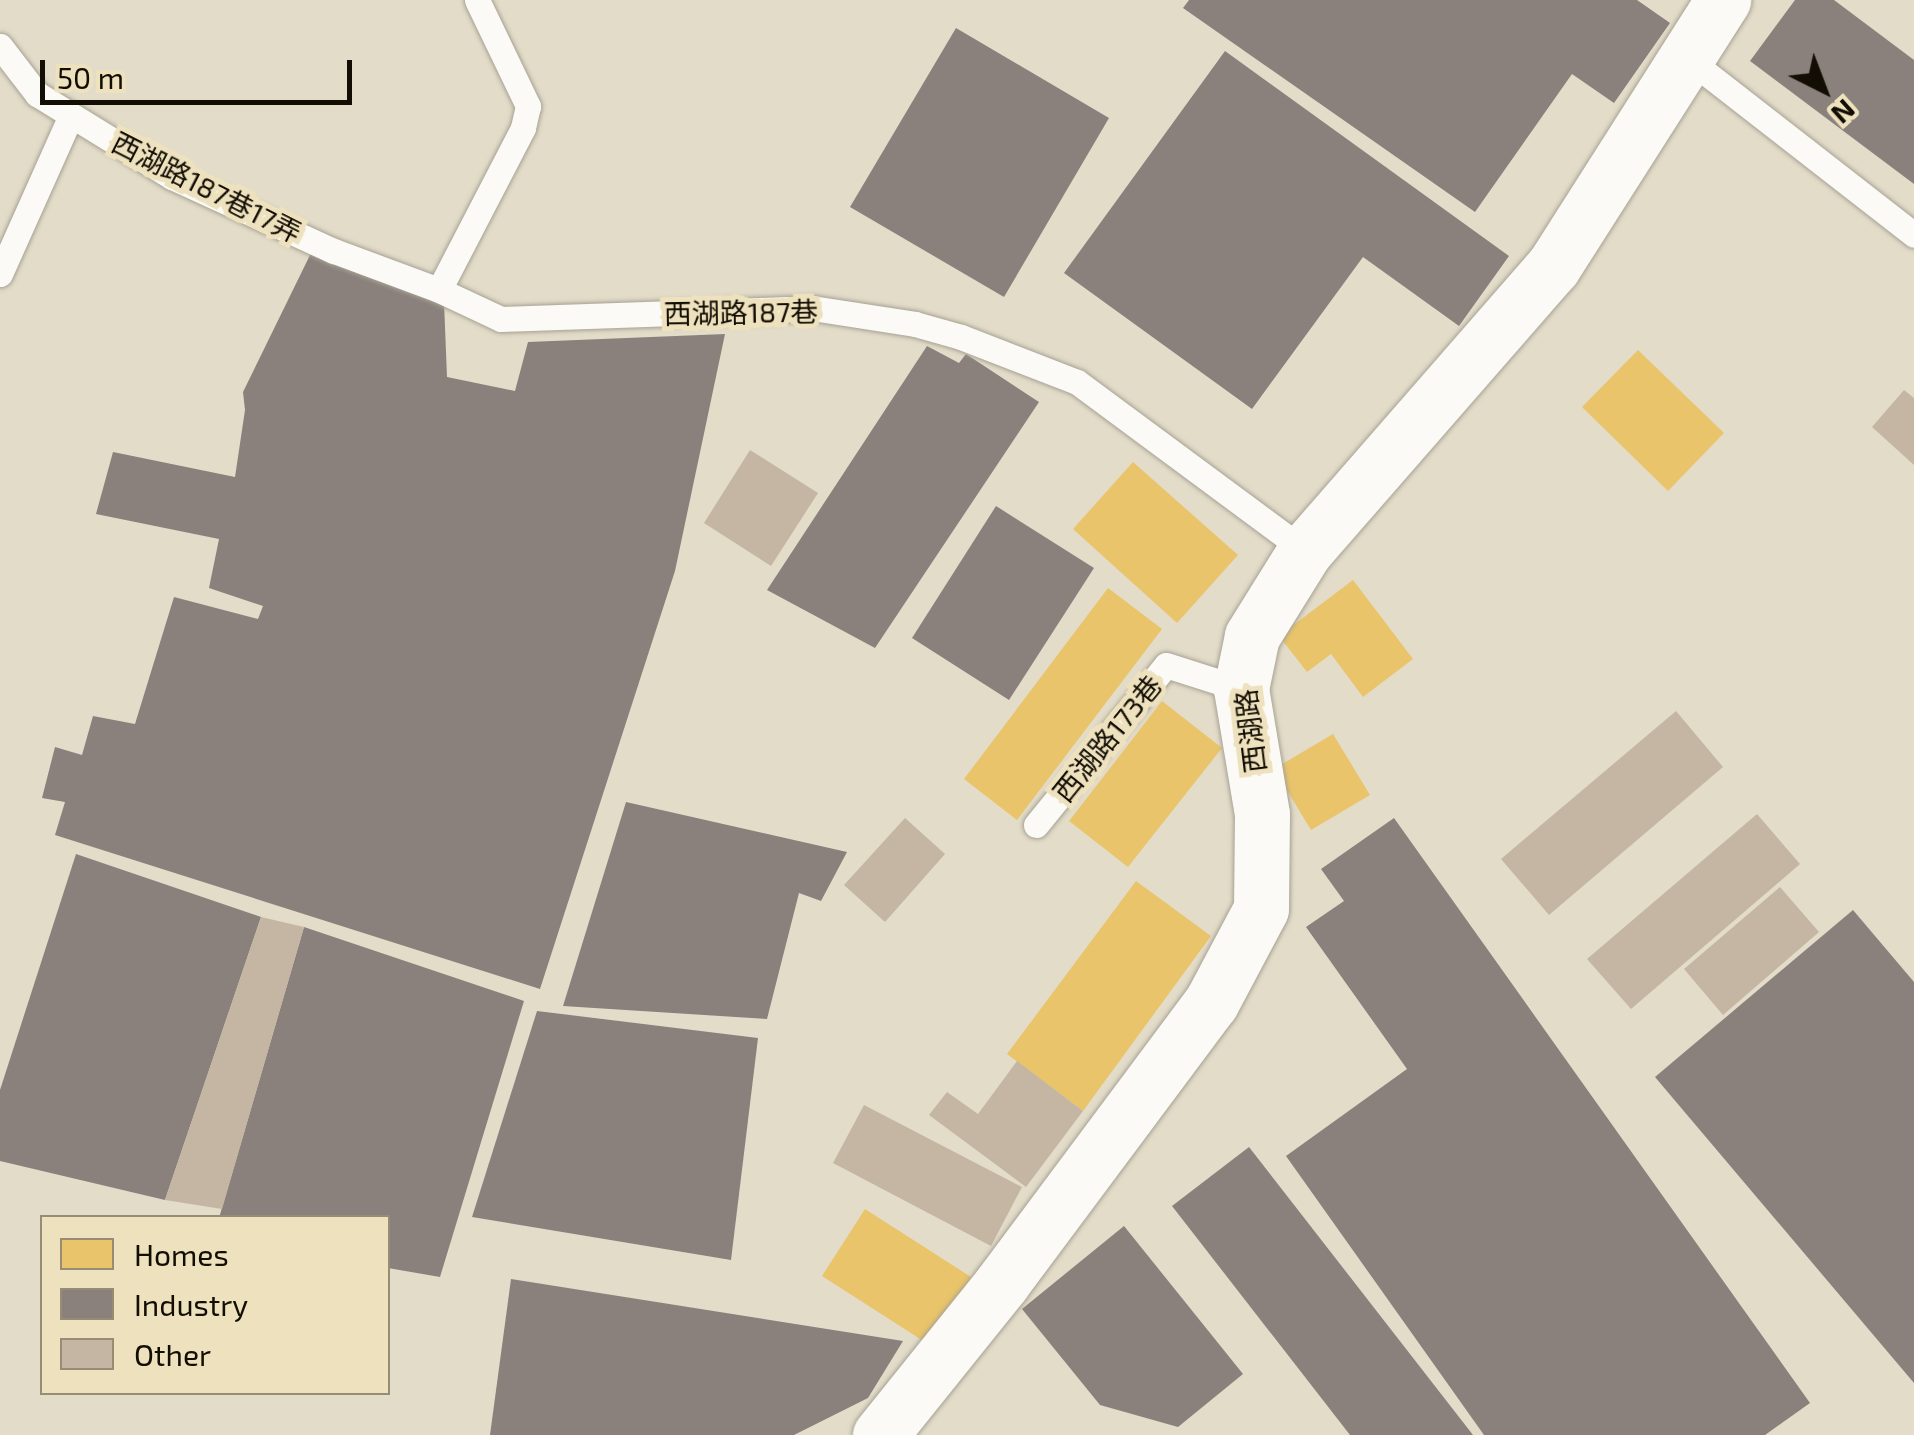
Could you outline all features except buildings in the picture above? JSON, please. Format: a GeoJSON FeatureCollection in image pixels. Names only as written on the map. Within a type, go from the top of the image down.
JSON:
{"type":"FeatureCollection","features":[{"type":"Feature","properties":{"kind":"street","name":"西湖路"},"geometry":{"type":"LineString","coordinates":[[880,1435],[1002,1283],[1210,1003],[1261,909],[1262,814],[1241,688],[1252,636],[1305,550],[1554,267],[1724,0]]}},
{"type":"Feature","properties":{"kind":"lane"},"geometry":{"type":"LineString","coordinates":[[439,290],[523,128],[528,106],[477,0]]}},
{"type":"Feature","properties":{"kind":"lane","name":"西湖路187巷17弄"},"geometry":{"type":"LineString","coordinates":[[0,46],[37,94],[172,176],[334,251],[439,290]]}},
{"type":"Feature","properties":{"kind":"lane"},"geometry":{"type":"LineString","coordinates":[[1687,58],[1914,235]]}},
{"type":"Feature","properties":{"kind":"lane"},"geometry":{"type":"LineString","coordinates":[[0,274],[71,115]]}},
{"type":"Feature","properties":{"kind":"lane","name":"西湖路187巷"},"geometry":{"type":"LineString","coordinates":[[439,290],[501,318],[812,308],[946,333],[1077,382],[1305,550]]}},
{"type":"Feature","properties":{"kind":"lane","name":"西湖路173巷"},"geometry":{"type":"LineString","coordinates":[[1036,825],[1166,665],[1241,688]]}}]}
